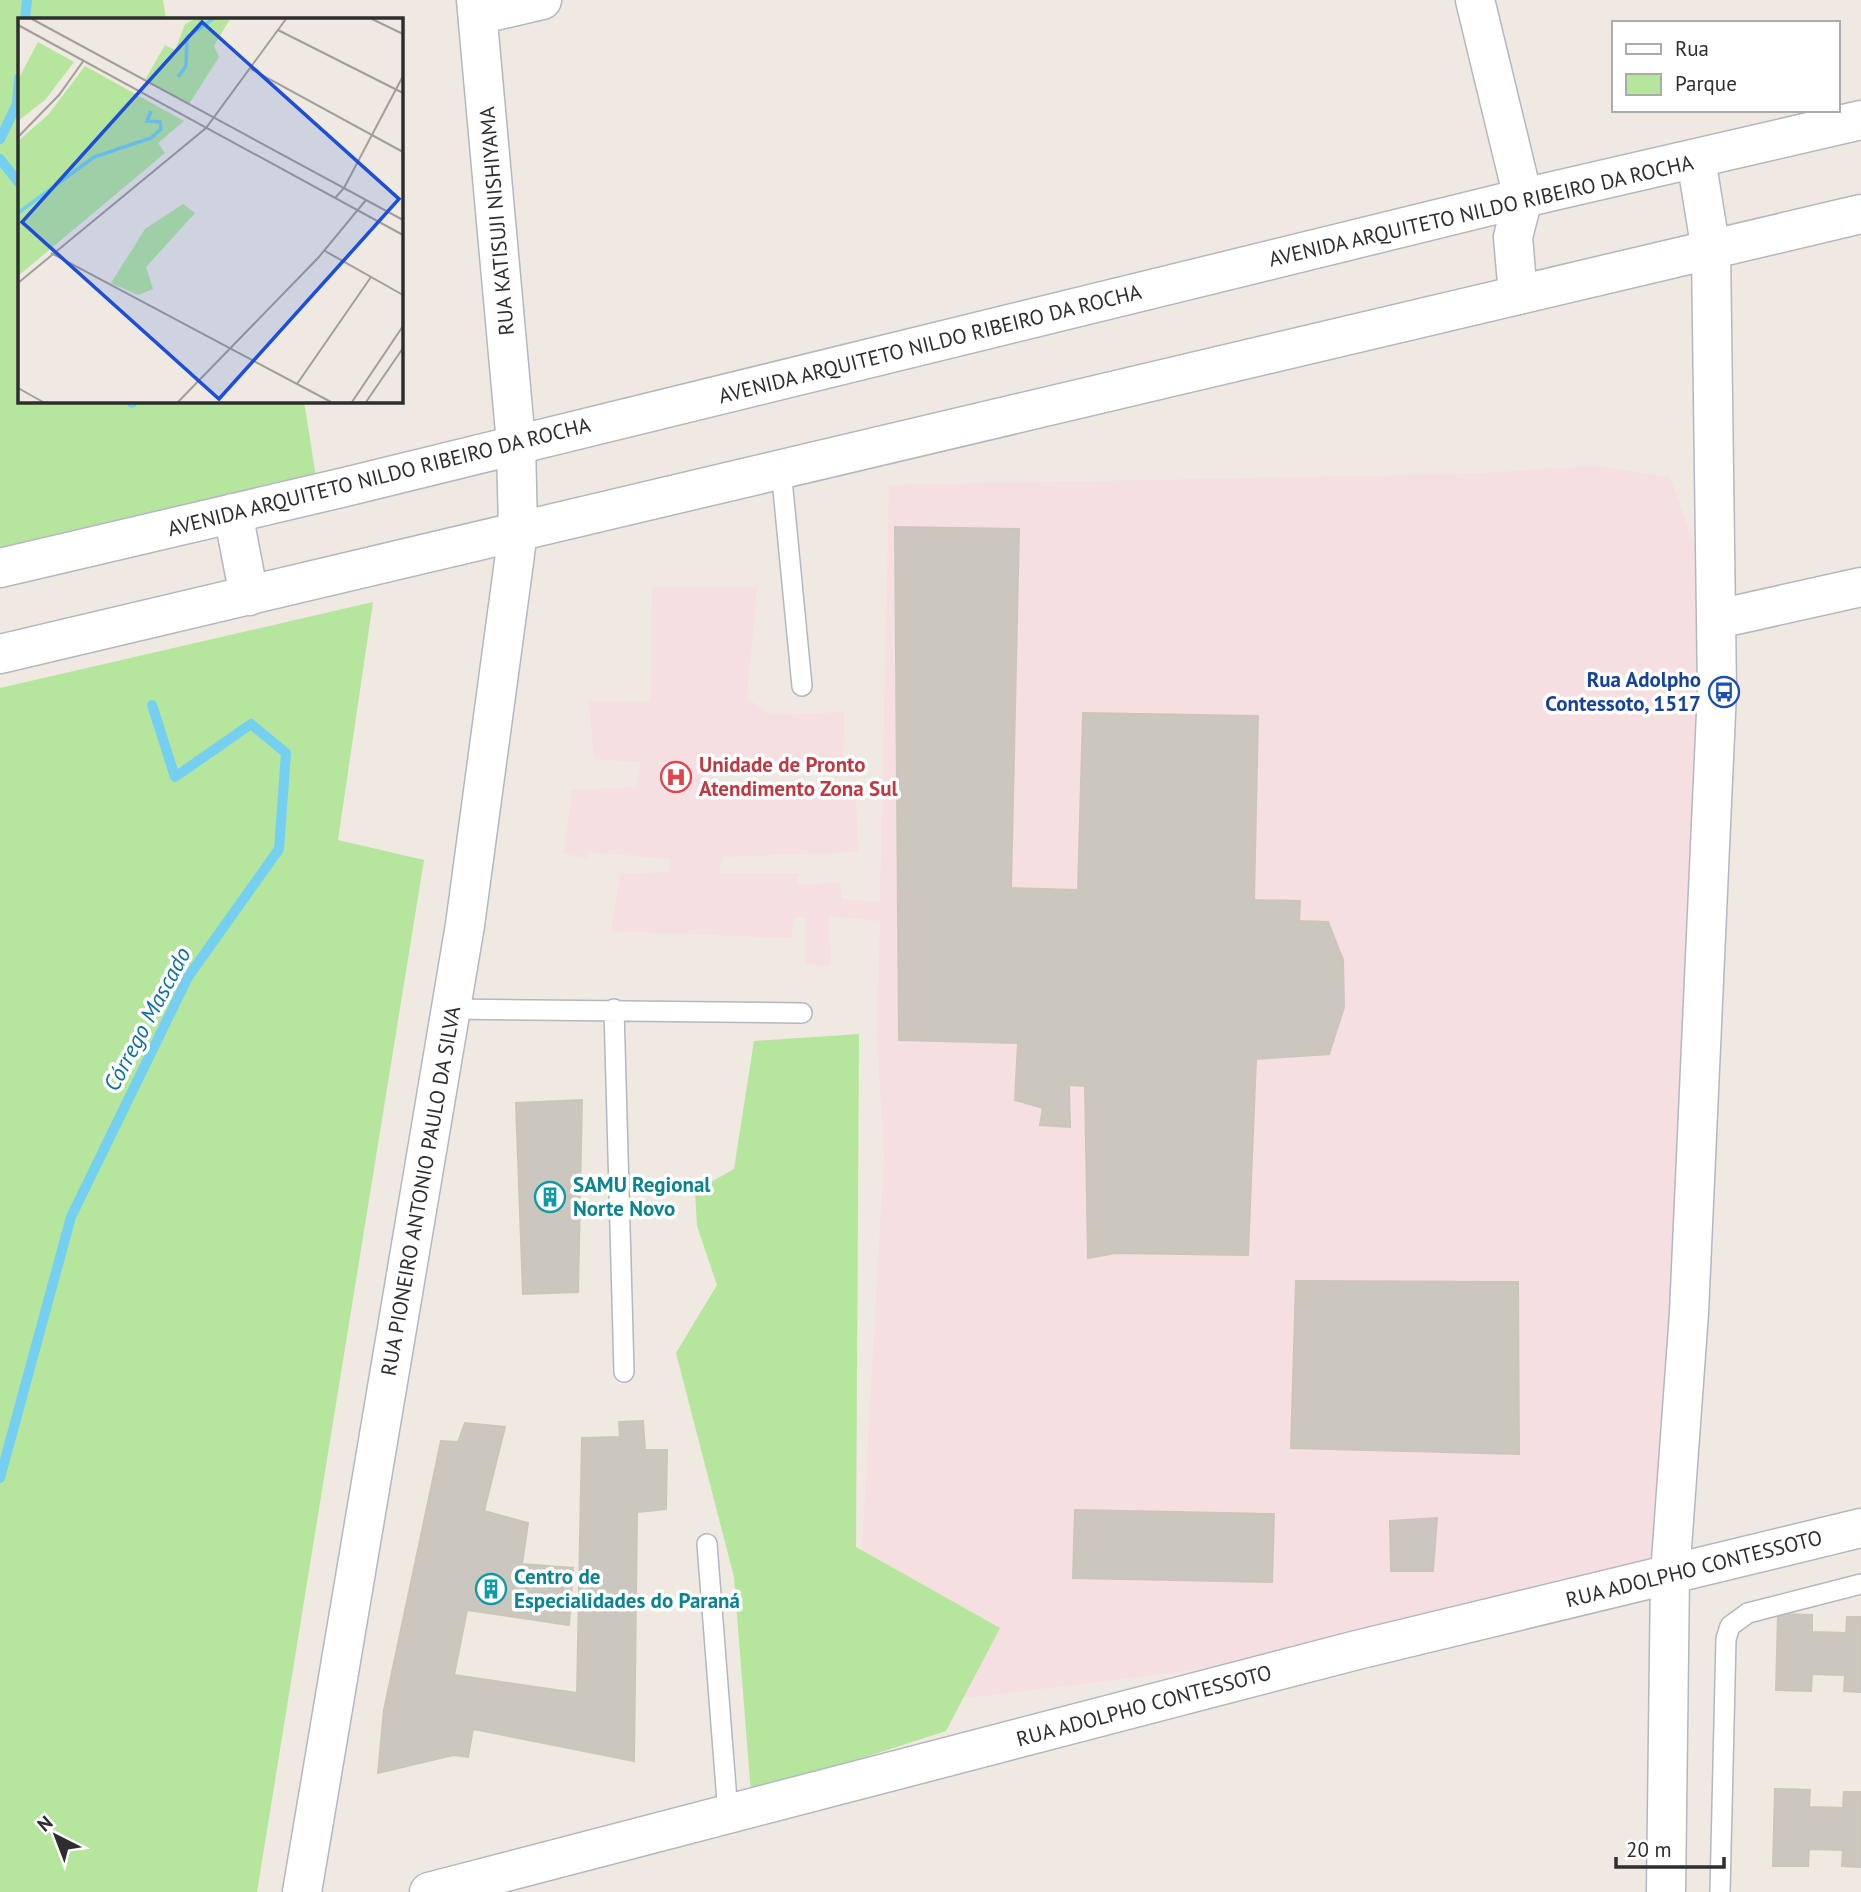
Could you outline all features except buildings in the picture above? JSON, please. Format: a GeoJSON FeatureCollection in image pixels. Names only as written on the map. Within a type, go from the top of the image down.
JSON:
{"type":"FeatureCollection","features":[{"type":"Feature","properties":{"kind":"street"},"geometry":{"type":"LineString","coordinates":[[477,8],[542,0]]}},
{"type":"Feature","properties":{"kind":"street"},"geometry":{"type":"LineString","coordinates":[[1475,0],[1523,198],[1513,237],[1518,295]]}},
{"type":"Feature","properties":{"kind":"street","name":"RUA KATISUJI NISHIYAMA"},"geometry":{"type":"LineString","coordinates":[[477,8],[518,486]]}},
{"type":"Feature","properties":{"kind":"street","name":"AVENIDA ARQUITETO NILDO RIBEIRO DA ROCHA"},"geometry":{"type":"LineString","coordinates":[[0,568],[1523,198],[1861,120]]}},
{"type":"Feature","properties":{"kind":"street"},"geometry":{"type":"LineString","coordinates":[[1666,1892],[1670,1576],[1690,1286],[1718,619],[1711,251],[1696,159]]}},
{"type":"Feature","properties":{"kind":"street"},"geometry":{"type":"LineString","coordinates":[[0,654],[1861,214]]}},
{"type":"Feature","properties":{"kind":"street","name":"RUA PIONEIRO ANTONIO PAULO DA SILVA"},"geometry":{"type":"LineString","coordinates":[[302,1892],[452,1009],[518,532],[518,486]]}},
{"type":"Feature","properties":{"kind":"street"},"geometry":{"type":"LineString","coordinates":[[233,513],[248,596]]}},
{"type":"Feature","properties":{"kind":"street"},"geometry":{"type":"LineString","coordinates":[[1718,619],[1861,587]]}},
{"type":"Feature","properties":{"kind":"street","name":"RUA ADOLPHO CONTESSOTO"},"geometry":{"type":"LineString","coordinates":[[429,1892],[1357,1650],[1861,1528]]}},
{"type":"Feature","properties":{"kind":"lane"},"geometry":{"type":"LineString","coordinates":[[781,469],[802,687]]}},
{"type":"Feature","properties":{"kind":"lane"},"geometry":{"type":"LineString","coordinates":[[452,1009],[802,1013]]}},
{"type":"Feature","properties":{"kind":"lane"},"geometry":{"type":"LineString","coordinates":[[614,1009],[624,1372]]}},
{"type":"Feature","properties":{"kind":"lane"},"geometry":{"type":"LineString","coordinates":[[707,1544],[729,1814]]}},
{"type":"Feature","properties":{"kind":"lane"},"geometry":{"type":"LineString","coordinates":[[1720,1892],[1726,1639],[1730,1626],[1748,1613],[1861,1584]]}},
{"type":"Feature","properties":{"kind":"shaded area"},"geometry":{"type":"Polygon","coordinates":[[[1595,466],[1670,477],[1720,618],[1670,1575],[1357,1650],[853,1712],[884,1157],[877,1037],[880,921],[829,916],[831,966],[805,964],[806,918],[795,917],[791,938],[611,931],[620,874],[670,872],[671,859],[588,852],[588,858],[564,854],[572,790],[637,787],[641,762],[594,759],[589,701],[650,702],[652,587],[757,587],[747,698],[771,715],[844,712],[843,762],[716,766],[708,792],[856,797],[858,852],[723,857],[719,873],[799,873],[797,884],[840,883],[842,899],[880,902],[889,485],[1464,474],[1595,466]]]}},
{"type":"Feature","properties":{"kind":"green space"},"geometry":{"type":"Polygon","coordinates":[[[0,0],[163,0],[166,18],[18,18],[18,402],[304,402],[318,490],[0,567],[0,0]]]}},
{"type":"Feature","properties":{"kind":"green space"},"geometry":{"type":"Polygon","coordinates":[[[373,602],[338,840],[424,860],[257,1892],[0,1892],[0,688],[373,602]]]}},
{"type":"Feature","properties":{"kind":"green space"},"geometry":{"type":"Polygon","coordinates":[[[859,1034],[856,1547],[1000,1628],[946,1731],[751,1794],[734,1577],[676,1353],[717,1285],[697,1226],[695,1191],[734,1169],[754,1041],[859,1034]]]}},
{"type":"Feature","properties":{"kind":"waterway"},"geometry":{"type":"LineString","coordinates":[[25,18],[27,0]]}},
{"type":"Feature","properties":{"kind":"waterway"},"geometry":{"type":"LineString","coordinates":[[0,139],[17,104],[18,91]]}},
{"type":"Feature","properties":{"kind":"waterway"},"geometry":{"type":"LineString","coordinates":[[0,159],[18,182]]}},
{"type":"Feature","properties":{"kind":"waterway","name":"Córrego Mascado"},"geometry":{"type":"LineString","coordinates":[[0,1478],[71,1217],[188,977],[279,849],[286,753],[251,724],[175,777],[152,705]]}},
{"type":"Feature","properties":{"kind":"place","name":"Rua Adolpho Contessoto, 1517"},"geometry":{"type":"Point","coordinates":[1724,692]}},
{"type":"Feature","properties":{"kind":"place","name":"Unidade de Pronto Atendimento Zona Sul"},"geometry":{"type":"Point","coordinates":[676,777]}},
{"type":"Feature","properties":{"kind":"place","name":"SAMU Regional Norte Novo"},"geometry":{"type":"Point","coordinates":[550,1197]}},
{"type":"Feature","properties":{"kind":"place","name":"Centro de Especialidades do Paraná"},"geometry":{"type":"Point","coordinates":[491,1589]}}]}
